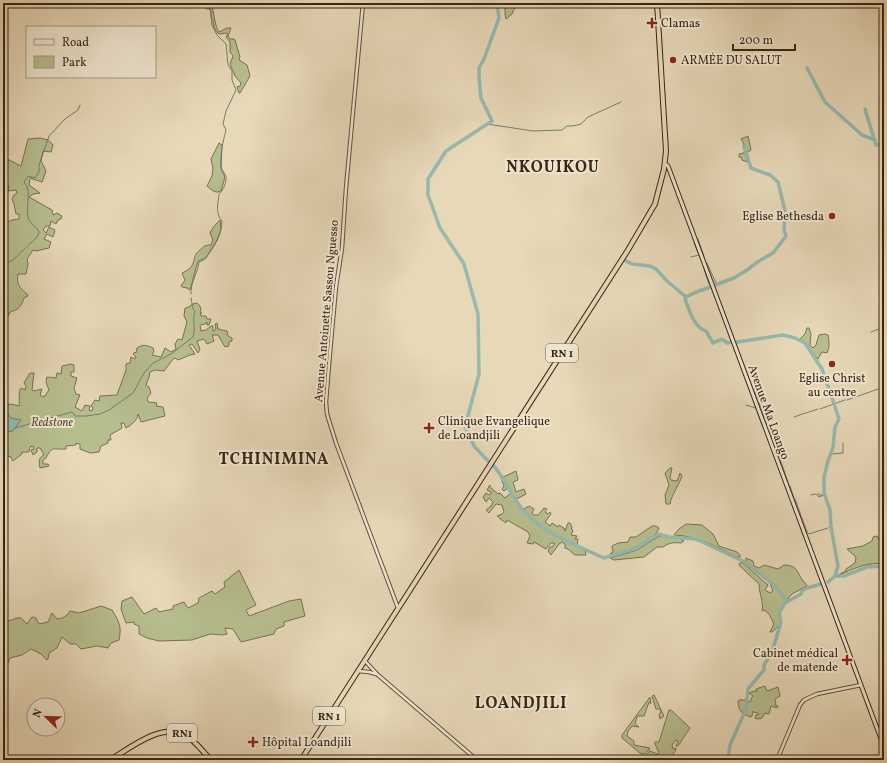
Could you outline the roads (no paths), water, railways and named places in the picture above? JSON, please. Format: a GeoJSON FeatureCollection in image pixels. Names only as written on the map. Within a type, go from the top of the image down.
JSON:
{"type":"FeatureCollection","features":[{"type":"Feature","properties":{"kind":"highway","name":"RN 1"},"geometry":{"type":"LineString","coordinates":[[300,760],[639,232],[655,204],[665,164],[666,148],[658,3]]}},
{"type":"Feature","properties":{"kind":"highway","name":"RN1"},"geometry":{"type":"LineString","coordinates":[[110,760],[144,740],[160,733],[167,732],[179,734],[210,760]]}},
{"type":"Feature","properties":{"kind":"main road","name":"Avenue Ma Loango"},"geometry":{"type":"LineString","coordinates":[[665,164],[668,166],[884,747]]}},
{"type":"Feature","properties":{"kind":"street","name":"Avenue Antoinette Sassou Nguesso"},"geometry":{"type":"LineString","coordinates":[[362,3],[342,248],[336,287],[326,402],[327,414],[336,443],[398,608]]}},
{"type":"Feature","properties":{"kind":"street"},"geometry":{"type":"LineString","coordinates":[[364,661],[378,675],[477,760]]}},
{"type":"Feature","properties":{"kind":"street"},"geometry":{"type":"LineString","coordinates":[[357,671],[369,672],[378,675]]}},
{"type":"Feature","properties":{"kind":"street"},"geometry":{"type":"LineString","coordinates":[[777,760],[800,705],[804,700],[816,694],[862,685]]}},
{"type":"Feature","properties":{"kind":"water"},"geometry":{"type":"Polygon","coordinates":[[[8,414],[11,418],[21,420],[13,431],[3,432],[3,415],[8,414]]]}},
{"type":"Feature","properties":{"kind":"waterway"},"geometry":{"type":"LineString","coordinates":[[191,294],[199,262],[205,259],[210,252],[217,241],[221,230],[222,221],[218,215],[219,194],[224,188],[226,182],[221,166],[221,152],[226,130],[223,124],[226,111],[236,90],[232,80],[232,71],[228,65],[226,44],[217,35],[211,23],[210,9],[206,9],[200,3]]}},
{"type":"Feature","properties":{"kind":"waterway"},"geometry":{"type":"LineString","coordinates":[[489,462],[474,446],[465,427],[479,374],[478,314],[464,264],[440,228],[428,195],[428,179],[446,151],[492,121],[481,98],[479,68],[484,59],[499,18],[497,3]]}},
{"type":"Feature","properties":{"kind":"waterway"},"geometry":{"type":"LineString","coordinates":[[807,68],[825,102],[862,135],[875,140]]}},
{"type":"Feature","properties":{"kind":"waterway"},"geometry":{"type":"LineString","coordinates":[[487,124],[533,131],[562,130],[567,126],[581,124],[588,117],[621,102]]}},
{"type":"Feature","properties":{"kind":"waterway"},"geometry":{"type":"LineString","coordinates":[[3,265],[13,260],[37,237],[39,233],[29,220],[27,211],[28,190],[24,182],[28,176],[35,178],[39,172],[39,165],[49,136],[65,119],[78,110],[80,105]]}},
{"type":"Feature","properties":{"kind":"waterway"},"geometry":{"type":"LineString","coordinates":[[865,109],[876,145],[884,145]]}},
{"type":"Feature","properties":{"kind":"waterway"},"geometry":{"type":"LineString","coordinates":[[686,297],[734,278],[773,253],[786,236],[784,229],[785,211],[778,182],[770,175],[751,168],[744,147]]}},
{"type":"Feature","properties":{"kind":"waterway"},"geometry":{"type":"LineString","coordinates":[[698,239],[704,256]]}},
{"type":"Feature","properties":{"kind":"waterway"},"geometry":{"type":"LineString","coordinates":[[691,257],[699,255],[694,243]]}},
{"type":"Feature","properties":{"kind":"waterway"},"geometry":{"type":"LineString","coordinates":[[624,260],[632,264],[650,266],[656,269],[667,281],[686,297],[685,299],[690,313],[695,322],[706,331],[713,343],[722,339],[727,343],[731,342]]}},
{"type":"Feature","properties":{"kind":"waterway"},"geometry":{"type":"LineString","coordinates":[[707,263],[716,283]]}},
{"type":"Feature","properties":{"kind":"waterway"},"geometry":{"type":"LineString","coordinates":[[704,269],[709,284]]}},
{"type":"Feature","properties":{"kind":"waterway"},"geometry":{"type":"LineString","coordinates":[[15,428],[72,412],[75,416],[100,414],[109,410],[133,393],[144,373],[153,363],[171,354],[193,337],[195,311],[193,309],[191,298]]}},
{"type":"Feature","properties":{"kind":"waterway"},"geometry":{"type":"LineString","coordinates":[[871,332],[879,329]]}},
{"type":"Feature","properties":{"kind":"waterway"},"geometry":{"type":"LineString","coordinates":[[737,342],[783,335],[795,338],[805,343],[822,369],[834,404]]}},
{"type":"Feature","properties":{"kind":"waterway"},"geometry":{"type":"LineString","coordinates":[[847,400],[884,387]]}},
{"type":"Feature","properties":{"kind":"waterway"},"geometry":{"type":"LineString","coordinates":[[754,389],[758,399]]}},
{"type":"Feature","properties":{"kind":"waterway"},"geometry":{"type":"LineString","coordinates":[[820,409],[845,400]]}},
{"type":"Feature","properties":{"kind":"waterway"},"geometry":{"type":"LineString","coordinates":[[759,402],[767,426]]}},
{"type":"Feature","properties":{"kind":"waterway"},"geometry":{"type":"LineString","coordinates":[[746,405],[756,408],[758,413]]}},
{"type":"Feature","properties":{"kind":"waterway"},"geometry":{"type":"LineString","coordinates":[[827,464],[833,447],[835,427],[839,419],[835,407]]}},
{"type":"Feature","properties":{"kind":"waterway"},"geometry":{"type":"LineString","coordinates":[[806,413],[818,409]]}},
{"type":"Feature","properties":{"kind":"waterway"},"geometry":{"type":"LineString","coordinates":[[794,417],[805,413]]}},
{"type":"Feature","properties":{"kind":"waterway"},"geometry":{"type":"LineString","coordinates":[[758,414],[763,427]]}},
{"type":"Feature","properties":{"kind":"waterway"},"geometry":{"type":"LineString","coordinates":[[768,427],[785,473]]}},
{"type":"Feature","properties":{"kind":"waterway"},"geometry":{"type":"LineString","coordinates":[[764,429],[769,443]]}},
{"type":"Feature","properties":{"kind":"waterway"},"geometry":{"type":"LineString","coordinates":[[831,454],[843,453],[843,443]]}},
{"type":"Feature","properties":{"kind":"waterway"},"geometry":{"type":"LineString","coordinates":[[770,444],[775,459]]}},
{"type":"Feature","properties":{"kind":"waterway"},"geometry":{"type":"LineString","coordinates":[[776,460],[781,475]]}},
{"type":"Feature","properties":{"kind":"waterway"},"geometry":{"type":"LineString","coordinates":[[492,464],[501,475],[519,505],[531,518],[550,532],[604,558],[636,548],[658,534],[669,537],[696,539],[745,562],[774,585],[787,601]]}},
{"type":"Feature","properties":{"kind":"waterway"},"geometry":{"type":"LineString","coordinates":[[824,477],[827,465]]}},
{"type":"Feature","properties":{"kind":"waterway"},"geometry":{"type":"LineString","coordinates":[[785,474],[789,485]]}},
{"type":"Feature","properties":{"kind":"waterway"},"geometry":{"type":"LineString","coordinates":[[782,476],[786,489]]}},
{"type":"Feature","properties":{"kind":"waterway"},"geometry":{"type":"LineString","coordinates":[[824,478],[824,493],[830,510],[831,527],[838,566],[835,576]]}},
{"type":"Feature","properties":{"kind":"waterway"},"geometry":{"type":"LineString","coordinates":[[790,486],[794,498]]}},
{"type":"Feature","properties":{"kind":"waterway"},"geometry":{"type":"LineString","coordinates":[[787,490],[795,512]]}},
{"type":"Feature","properties":{"kind":"waterway"},"geometry":{"type":"LineString","coordinates":[[818,493],[819,495],[822,495]]}},
{"type":"Feature","properties":{"kind":"waterway"},"geometry":{"type":"LineString","coordinates":[[811,495],[816,494],[819,497],[824,495]]}},
{"type":"Feature","properties":{"kind":"waterway"},"geometry":{"type":"LineString","coordinates":[[795,499],[809,534],[828,528]]}},
{"type":"Feature","properties":{"kind":"waterway"},"geometry":{"type":"LineString","coordinates":[[800,525],[803,535]]}},
{"type":"Feature","properties":{"kind":"waterway"},"geometry":{"type":"LineString","coordinates":[[828,582],[835,576],[844,576],[867,567],[884,566]]}},
{"type":"Feature","properties":{"kind":"waterway"},"geometry":{"type":"LineString","coordinates":[[728,760],[730,745],[746,709],[748,689],[764,670],[764,665],[772,652],[781,622],[779,613],[785,603],[801,594],[802,591],[821,584]]}},
{"type":"Feature","properties":{"kind":"place","name":"Clamas"},"geometry":{"type":"Point","coordinates":[652,23]}},
{"type":"Feature","properties":{"kind":"place","name":"ARMÉE DU SALUT"},"geometry":{"type":"Point","coordinates":[673,60]}},
{"type":"Feature","properties":{"kind":"place","name":"Eglise Bethesda"},"geometry":{"type":"Point","coordinates":[832,216]}},
{"type":"Feature","properties":{"kind":"place","name":"Eglise Christ au centre"},"geometry":{"type":"Point","coordinates":[832,364]}},
{"type":"Feature","properties":{"kind":"place","name":"Clinique Evangelique de Loandjili"},"geometry":{"type":"Point","coordinates":[429,428]}},
{"type":"Feature","properties":{"kind":"place","name":"Cabinet médical de matende"},"geometry":{"type":"Point","coordinates":[847,660]}},
{"type":"Feature","properties":{"kind":"place","name":"Hôpital Loandjili"},"geometry":{"type":"Point","coordinates":[253,742]}},
{"type":"Feature","properties":{"kind":"district","name":"NKOUIKOU"},"geometry":{"type":"Point","coordinates":[553,166]}},
{"type":"Feature","properties":{"kind":"district","name":"TCHINIMINA"},"geometry":{"type":"Point","coordinates":[274,458]}},
{"type":"Feature","properties":{"kind":"district","name":"LOANDJILI"},"geometry":{"type":"Point","coordinates":[521,702]}},
{"type":"Feature","properties":{"kind":"park label","name":"Redstone"},"geometry":{"type":"Point","coordinates":[52,422]}}]}
